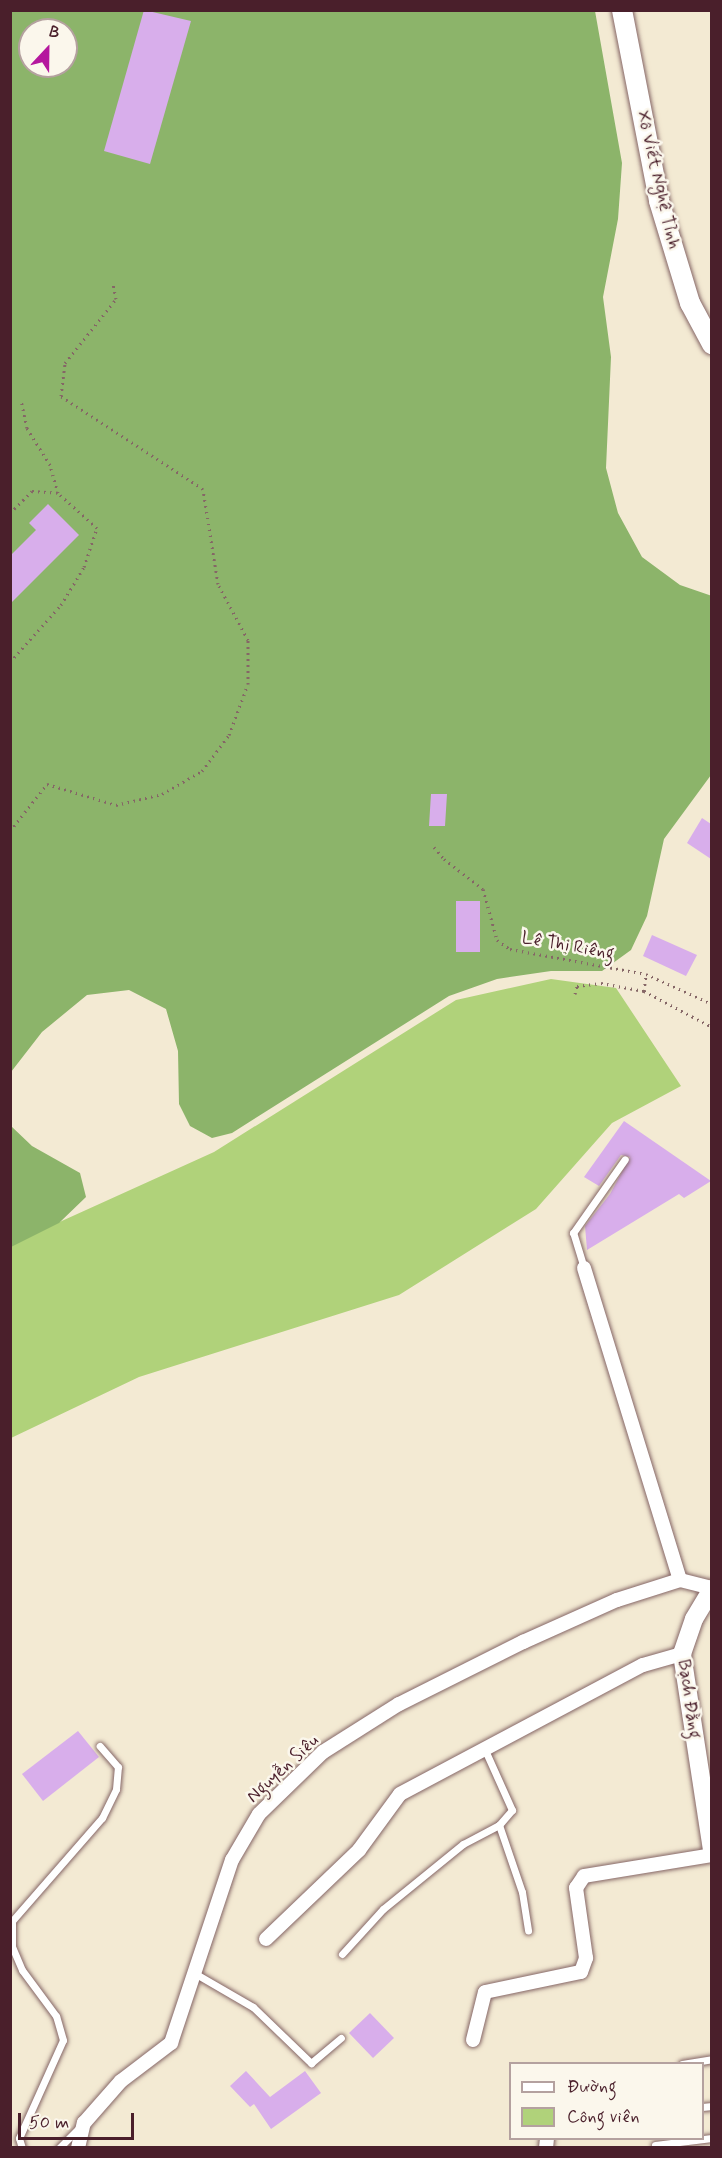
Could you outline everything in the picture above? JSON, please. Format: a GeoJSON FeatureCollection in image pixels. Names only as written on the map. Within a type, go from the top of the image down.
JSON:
{"type":"FeatureCollection","features":[{"type":"Feature","properties":{"kind":"main road","name":"Xô Viết Nghệ Tỉnh"},"geometry":{"type":"LineString","coordinates":[[622,10],[659,201],[690,303],[711,344]]}},
{"type":"Feature","properties":{"kind":"street"},"geometry":{"type":"LineString","coordinates":[[584,1268],[680,1580],[711,1588]]}},
{"type":"Feature","properties":{"kind":"street","name":"Nguyễn Siêu"},"geometry":{"type":"LineString","coordinates":[[78,2148],[84,2123],[121,2081],[171,2043],[196,1974],[232,1860],[259,1814],[323,1752],[399,1704],[523,1642],[616,1600],[680,1580]]}},
{"type":"Feature","properties":{"kind":"street","name":"Bạch Đằng"},"geometry":{"type":"LineString","coordinates":[[711,1588],[694,1619],[682,1654],[711,1850]]}},
{"type":"Feature","properties":{"kind":"street"},"geometry":{"type":"LineString","coordinates":[[266,1939],[359,1850],[400,1794],[643,1665],[682,1654]]}},
{"type":"Feature","properties":{"kind":"street"},"geometry":{"type":"LineString","coordinates":[[473,2040],[484,1992],[581,1972],[586,1958],[576,1888],[584,1876],[711,1855]]}},
{"type":"Feature","properties":{"kind":"lane"},"geometry":{"type":"LineString","coordinates":[[584,1268],[573,1233],[625,1159]]}},
{"type":"Feature","properties":{"kind":"lane"},"geometry":{"type":"LineString","coordinates":[[22,2148],[20,2139],[63,2040],[56,2016],[22,1970],[12,1946],[12,1921],[102,1818],[116,1789],[118,1767],[100,1746]]}},
{"type":"Feature","properties":{"kind":"lane"},"geometry":{"type":"LineString","coordinates":[[342,1954],[383,1909],[463,1844],[499,1825],[512,1810],[485,1750]]}},
{"type":"Feature","properties":{"kind":"lane"},"geometry":{"type":"LineString","coordinates":[[499,1825],[522,1892],[528,1931]]}},
{"type":"Feature","properties":{"kind":"lane"},"geometry":{"type":"LineString","coordinates":[[196,1974],[253,2007],[311,2063],[341,2038]]}},
{"type":"Feature","properties":{"kind":"lane"},"geometry":{"type":"LineString","coordinates":[[694,2062],[711,2059]]}},
{"type":"Feature","properties":{"kind":"lane"},"geometry":{"type":"LineString","coordinates":[[59,2148],[84,2123]]}},
{"type":"Feature","properties":{"kind":"lane"},"geometry":{"type":"LineString","coordinates":[[655,2145],[695,2140]]}},
{"type":"Feature","properties":{"kind":"path"},"geometry":{"type":"LineString","coordinates":[[10,831],[47,784],[116,805],[162,794],[202,771],[229,735],[248,684],[248,640],[218,584],[202,489],[61,396],[65,363],[116,299],[113,284]]}},
{"type":"Feature","properties":{"kind":"path"},"geometry":{"type":"LineString","coordinates":[[10,662],[61,605],[84,567],[97,528],[58,493],[50,465],[27,428],[21,400]]}},
{"type":"Feature","properties":{"kind":"path"},"geometry":{"type":"LineString","coordinates":[[10,513],[32,491],[58,493]]}},
{"type":"Feature","properties":{"kind":"path","name":"Lê Thị Riêng"},"geometry":{"type":"LineString","coordinates":[[434,847],[444,860],[483,889],[497,940],[510,949],[646,974],[711,1004]]}},
{"type":"Feature","properties":{"kind":"path"},"geometry":{"type":"LineString","coordinates":[[644,991],[646,974]]}},
{"type":"Feature","properties":{"kind":"path"},"geometry":{"type":"LineString","coordinates":[[575,994],[577,986],[601,983],[644,991],[711,1027]]}},
{"type":"Feature","properties":{"kind":"green space"},"geometry":{"type":"Polygon","coordinates":[[[11,11],[595,11],[622,163],[618,219],[603,297],[611,357],[606,468],[618,513],[642,557],[680,585],[712,596],[711,775],[664,839],[647,916],[631,950],[602,971],[551,971],[497,979],[449,996],[232,1133],[212,1138],[190,1126],[179,1104],[178,1051],[166,1009],[129,990],[87,995],[42,1032],[11,1072],[11,11]]]}},
{"type":"Feature","properties":{"kind":"green space"},"geometry":{"type":"Polygon","coordinates":[[[551,979],[616,988],[681,1086],[612,1123],[536,1209],[399,1295],[139,1377],[11,1438],[11,1244],[214,1152],[456,1000],[551,979]]]}},
{"type":"Feature","properties":{"kind":"green space"},"geometry":{"type":"Polygon","coordinates":[[[11,1126],[32,1146],[80,1173],[86,1197],[59,1223],[11,1247],[11,1126]]]}},
{"type":"Feature","properties":{"kind":"building"},"geometry":{"type":"Polygon","coordinates":[[[144,10],[191,21],[150,164],[104,151],[144,10]]]}},
{"type":"Feature","properties":{"kind":"building"},"geometry":{"type":"Polygon","coordinates":[[[48,504],[79,535],[10,604],[10,556],[36,530],[29,523],[48,504]]]}},
{"type":"Feature","properties":{"kind":"building"},"geometry":{"type":"Polygon","coordinates":[[[431,794],[447,794],[445,826],[429,826],[431,794]]]}},
{"type":"Feature","properties":{"kind":"building"},"geometry":{"type":"Polygon","coordinates":[[[702,818],[711,824],[711,859],[687,843],[702,818]]]}},
{"type":"Feature","properties":{"kind":"building"},"geometry":{"type":"Polygon","coordinates":[[[456,901],[480,901],[480,952],[456,952],[456,901]]]}},
{"type":"Feature","properties":{"kind":"building"},"geometry":{"type":"Polygon","coordinates":[[[652,935],[697,955],[686,976],[643,956],[652,935]]]}},
{"type":"Feature","properties":{"kind":"building"},"geometry":{"type":"Polygon","coordinates":[[[624,1121],[711,1181],[684,1198],[679,1194],[587,1250],[585,1226],[610,1194],[630,1157],[621,1155],[599,1186],[584,1177],[624,1121]]]}},
{"type":"Feature","properties":{"kind":"building"},"geometry":{"type":"Polygon","coordinates":[[[78,1731],[99,1757],[43,1801],[22,1774],[78,1731]]]}},
{"type":"Feature","properties":{"kind":"building"},"geometry":{"type":"Polygon","coordinates":[[[370,2013],[394,2038],[373,2058],[349,2033],[370,2013]]]}},
{"type":"Feature","properties":{"kind":"building"},"geometry":{"type":"Polygon","coordinates":[[[246,2071],[270,2097],[305,2071],[321,2093],[271,2129],[254,2104],[250,2107],[230,2086],[246,2071]]]}}]}
